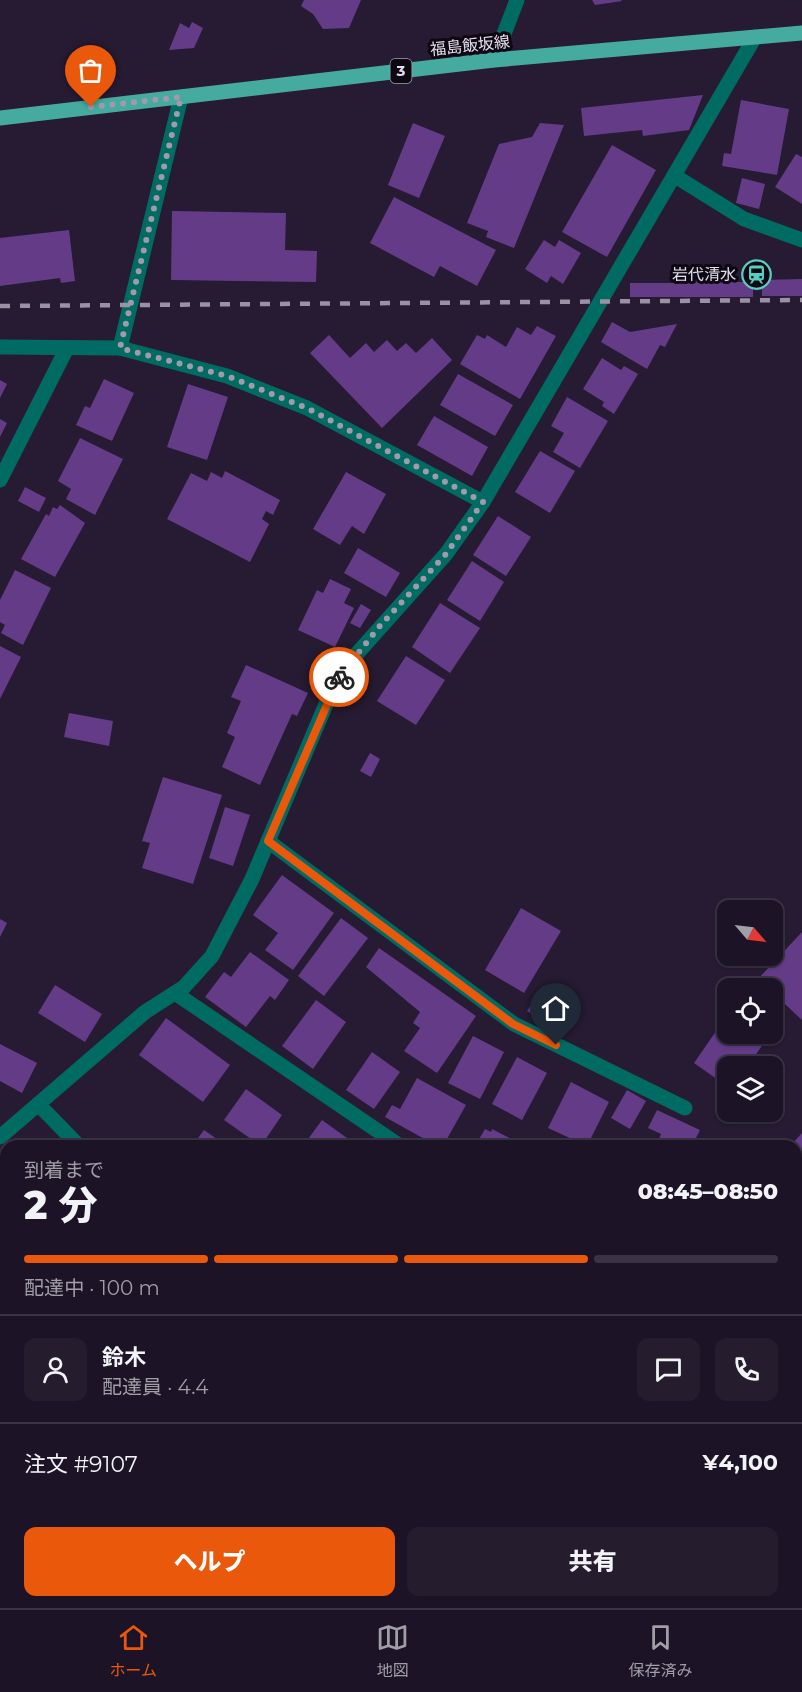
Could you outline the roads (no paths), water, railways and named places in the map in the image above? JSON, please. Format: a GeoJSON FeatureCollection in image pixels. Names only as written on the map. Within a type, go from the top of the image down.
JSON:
{"type":"FeatureCollection","features":[{"type":"Feature","properties":{"kind":"main road","name":"福島飯坂線"},"geometry":{"type":"LineString","coordinates":[[0,118],[494,60],[802,33]]}},
{"type":"Feature","properties":{"kind":"street"},"geometry":{"type":"LineString","coordinates":[[494,60],[516,0]]}},
{"type":"Feature","properties":{"kind":"street"},"geometry":{"type":"LineString","coordinates":[[0,1137],[146,1012],[175,993],[212,956],[252,879],[328,697],[345,667],[446,554],[483,502],[755,37]]}},
{"type":"Feature","properties":{"kind":"street"},"geometry":{"type":"LineString","coordinates":[[120,348],[181,97]]}},
{"type":"Feature","properties":{"kind":"street"},"geometry":{"type":"LineString","coordinates":[[675,176],[744,219],[802,240]]}},
{"type":"Feature","properties":{"kind":"street"},"geometry":{"type":"LineString","coordinates":[[0,347],[120,348],[227,376],[307,408],[483,502]]}},
{"type":"Feature","properties":{"kind":"street"},"geometry":{"type":"LineString","coordinates":[[0,480],[67,348]]}},
{"type":"Feature","properties":{"kind":"street"},"geometry":{"type":"LineString","coordinates":[[268,841],[513,1024],[685,1108]]}},
{"type":"Feature","properties":{"kind":"street"},"geometry":{"type":"LineString","coordinates":[[175,993],[391,1140]]}},
{"type":"Feature","properties":{"kind":"street"},"geometry":{"type":"LineString","coordinates":[[38,1104],[73,1140]]}},
{"type":"Feature","properties":{"kind":"railway"},"geometry":{"type":"LineString","coordinates":[[0,306],[802,300]]}},
{"type":"Feature","properties":{"kind":"place","name":"岩代清水"},"geometry":{"type":"Point","coordinates":[757,274]}}]}
